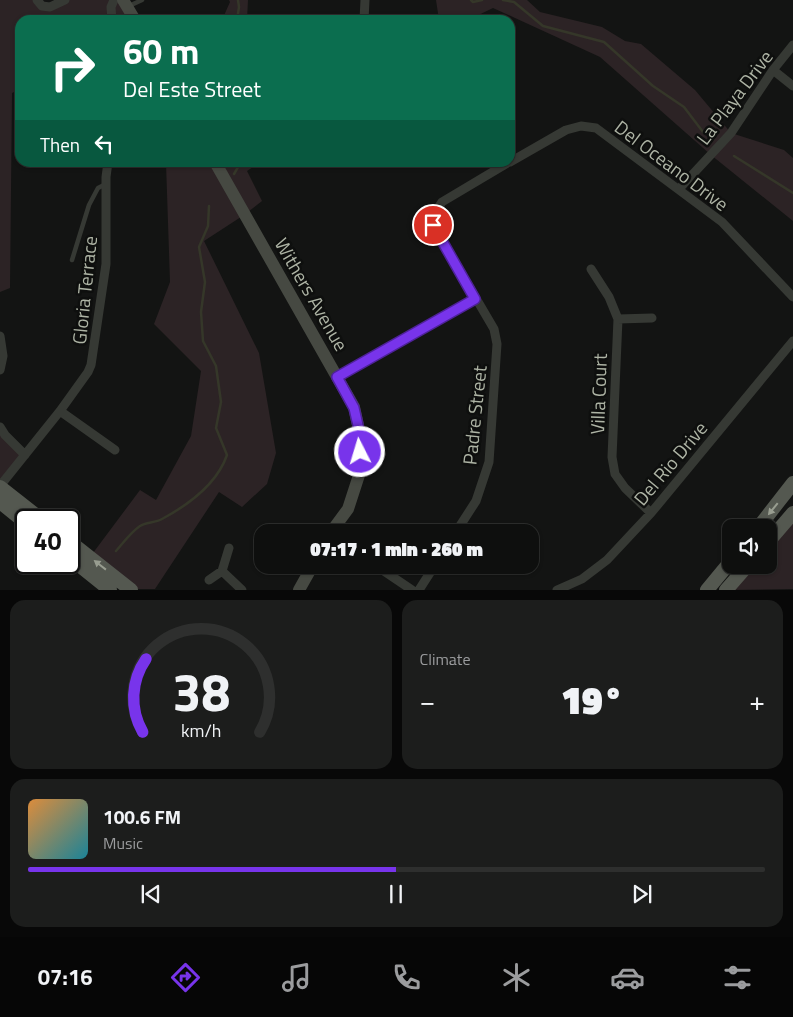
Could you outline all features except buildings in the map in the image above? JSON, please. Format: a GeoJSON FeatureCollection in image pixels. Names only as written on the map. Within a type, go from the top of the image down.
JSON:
{"type":"FeatureCollection","features":[{"type":"Feature","properties":{"kind":"main road"},"geometry":{"type":"LineString","coordinates":[[0,486],[28,509]]}},
{"type":"Feature","properties":{"kind":"main road"},"geometry":{"type":"LineString","coordinates":[[766,519],[791,489]]}},
{"type":"Feature","properties":{"kind":"main road"},"geometry":{"type":"LineString","coordinates":[[0,502],[15,514]]}},
{"type":"Feature","properties":{"kind":"main road"},"geometry":{"type":"LineString","coordinates":[[777,531],[793,512]]}},
{"type":"Feature","properties":{"kind":"main road"},"geometry":{"type":"LineString","coordinates":[[80,550],[131,590]]}},
{"type":"Feature","properties":{"kind":"main road"},"geometry":{"type":"LineString","coordinates":[[80,566],[110,590]]}},
{"type":"Feature","properties":{"kind":"main road"},"geometry":{"type":"LineString","coordinates":[[707,590],[722,572]]}},
{"type":"Feature","properties":{"kind":"main road"},"geometry":{"type":"LineString","coordinates":[[726,590],[740,574]]}},
{"type":"Feature","properties":{"kind":"street"},"geometry":{"type":"LineString","coordinates":[[38,0],[42,6],[50,7],[65,0]]}},
{"type":"Feature","properties":{"kind":"street"},"geometry":{"type":"LineString","coordinates":[[112,15],[111,7],[114,0]]}},
{"type":"Feature","properties":{"kind":"street"},"geometry":{"type":"LineString","coordinates":[[364,15],[365,0]]}},
{"type":"Feature","properties":{"kind":"street"},"geometry":{"type":"LineString","coordinates":[[125,3],[132,15]]}},
{"type":"Feature","properties":{"kind":"street","name":"La Playa Drive"},"geometry":{"type":"LineString","coordinates":[[680,189],[731,133],[773,70],[793,45]]}},
{"type":"Feature","properties":{"kind":"street"},"geometry":{"type":"LineString","coordinates":[[773,70],[793,86]]}},
{"type":"Feature","properties":{"kind":"street","name":"Del Oceano Drive"},"geometry":{"type":"LineString","coordinates":[[515,159],[566,130],[581,126],[596,128],[722,222],[793,297]]}},
{"type":"Feature","properties":{"kind":"street","name":"Gloria Terrace"},"geometry":{"type":"LineString","coordinates":[[0,486],[60,411],[91,365],[106,264],[108,167]]}},
{"type":"Feature","properties":{"kind":"street","name":"Withers Avenue"},"geometry":{"type":"LineString","coordinates":[[218,167],[354,408],[360,434],[361,469],[348,509],[337,524]]}},
{"type":"Feature","properties":{"kind":"street","name":"Del Oceano Drive"},"geometry":{"type":"LineString","coordinates":[[475,299],[433,225],[434,214],[442,202],[502,167]]}},
{"type":"Feature","properties":{"kind":"street","name":"Villa Court"},"geometry":{"type":"LineString","coordinates":[[591,269],[610,297],[618,319],[612,457],[616,474],[625,488],[651,513]]}},
{"type":"Feature","properties":{"kind":"street"},"geometry":{"type":"LineString","coordinates":[[337,377],[475,299]]}},
{"type":"Feature","properties":{"kind":"street","name":"Padre Street"},"geometry":{"type":"LineString","coordinates":[[461,524],[476,502],[489,462],[497,344],[494,330],[475,299]]}},
{"type":"Feature","properties":{"kind":"street"},"geometry":{"type":"LineString","coordinates":[[618,319],[652,318]]}},
{"type":"Feature","properties":{"kind":"street"},"geometry":{"type":"LineString","coordinates":[[0,336],[3,356],[0,370]]}},
{"type":"Feature","properties":{"kind":"street","name":"Del Rio Drive"},"geometry":{"type":"LineString","coordinates":[[557,590],[582,579],[607,560],[651,513],[793,341]]}},
{"type":"Feature","properties":{"kind":"street"},"geometry":{"type":"LineString","coordinates":[[60,411],[115,450]]}},
{"type":"Feature","properties":{"kind":"street"},"geometry":{"type":"LineString","coordinates":[[0,427],[5,435],[25,455]]}},
{"type":"Feature","properties":{"kind":"street"},"geometry":{"type":"LineString","coordinates":[[209,580],[222,572],[229,548]]}},
{"type":"Feature","properties":{"kind":"street"},"geometry":{"type":"LineString","coordinates":[[222,572],[242,590]]}},
{"type":"Feature","properties":{"kind":"street"},"geometry":{"type":"LineString","coordinates":[[300,590],[308,574]]}},
{"type":"Feature","properties":{"kind":"street"},"geometry":{"type":"LineString","coordinates":[[388,574],[412,590]]}},
{"type":"Feature","properties":{"kind":"street"},"geometry":{"type":"LineString","coordinates":[[419,590],[429,574]]}},
{"type":"Feature","properties":{"kind":"lane"},"geometry":{"type":"LineString","coordinates":[[125,3],[142,0]]}},
{"type":"Feature","properties":{"kind":"lane"},"geometry":{"type":"LineString","coordinates":[[72,260],[89,204],[98,188],[106,184]]}},
{"type":"Feature","properties":{"kind":"shaded area"},"geometry":{"type":"Polygon","coordinates":[[[0,0],[37,0],[42,6],[65,0],[122,0],[130,15],[15,15],[15,92],[12,93],[10,288],[0,292],[0,0]]]}},
{"type":"Feature","properties":{"kind":"shaded area"},"geometry":{"type":"Polygon","coordinates":[[[229,0],[248,0],[247,15],[224,15],[230,2],[229,0]]]}},
{"type":"Feature","properties":{"kind":"shaded area"},"geometry":{"type":"Polygon","coordinates":[[[436,0],[527,0],[540,12],[602,27],[625,41],[641,44],[695,90],[731,133],[784,150],[793,158],[793,221],[711,155],[600,57],[515,18],[515,15],[508,15],[493,8],[478,15],[438,15],[436,0]]]}},
{"type":"Feature","properties":{"kind":"shaded area"},"geometry":{"type":"Polygon","coordinates":[[[166,167],[253,167],[247,171],[262,201],[204,241],[259,353],[276,453],[267,484],[242,507],[219,492],[155,589],[131,589],[90,557],[140,490],[156,500],[191,436],[201,371],[154,324],[170,282],[166,167]]]}},
{"type":"Feature","properties":{"kind":"shaded area"},"geometry":{"type":"Polygon","coordinates":[[[0,427],[25,455],[0,486],[0,427]]]}},
{"type":"Feature","properties":{"kind":"shaded area"},"geometry":{"type":"Polygon","coordinates":[[[793,513],[793,589],[726,590],[740,574],[777,574],[777,532],[793,513]]]}},
{"type":"Feature","properties":{"kind":"waterway"},"geometry":{"type":"LineString","coordinates":[[238,0],[238,15]]}},
{"type":"Feature","properties":{"kind":"waterway"},"geometry":{"type":"LineString","coordinates":[[471,0],[473,2],[482,0]]}},
{"type":"Feature","properties":{"kind":"waterway"},"geometry":{"type":"LineString","coordinates":[[503,0],[514,2],[543,26],[604,42],[653,86],[684,107],[703,132]]}},
{"type":"Feature","properties":{"kind":"waterway"},"geometry":{"type":"LineString","coordinates":[[734,156],[793,193]]}},
{"type":"Feature","properties":{"kind":"waterway"},"geometry":{"type":"LineString","coordinates":[[234,174],[238,167]]}},
{"type":"Feature","properties":{"kind":"waterway"},"geometry":{"type":"LineString","coordinates":[[116,551],[130,534],[140,526],[162,519],[200,493],[216,475],[227,455],[216,428],[221,402],[216,366],[203,341],[201,312],[205,282],[199,247],[208,226],[209,206]]}},
{"type":"Feature","properties":{"kind":"route"},"geometry":{"type":"LineString","coordinates":[[360,452],[360,434],[354,408],[337,377],[475,299],[433,225]]}}]}
